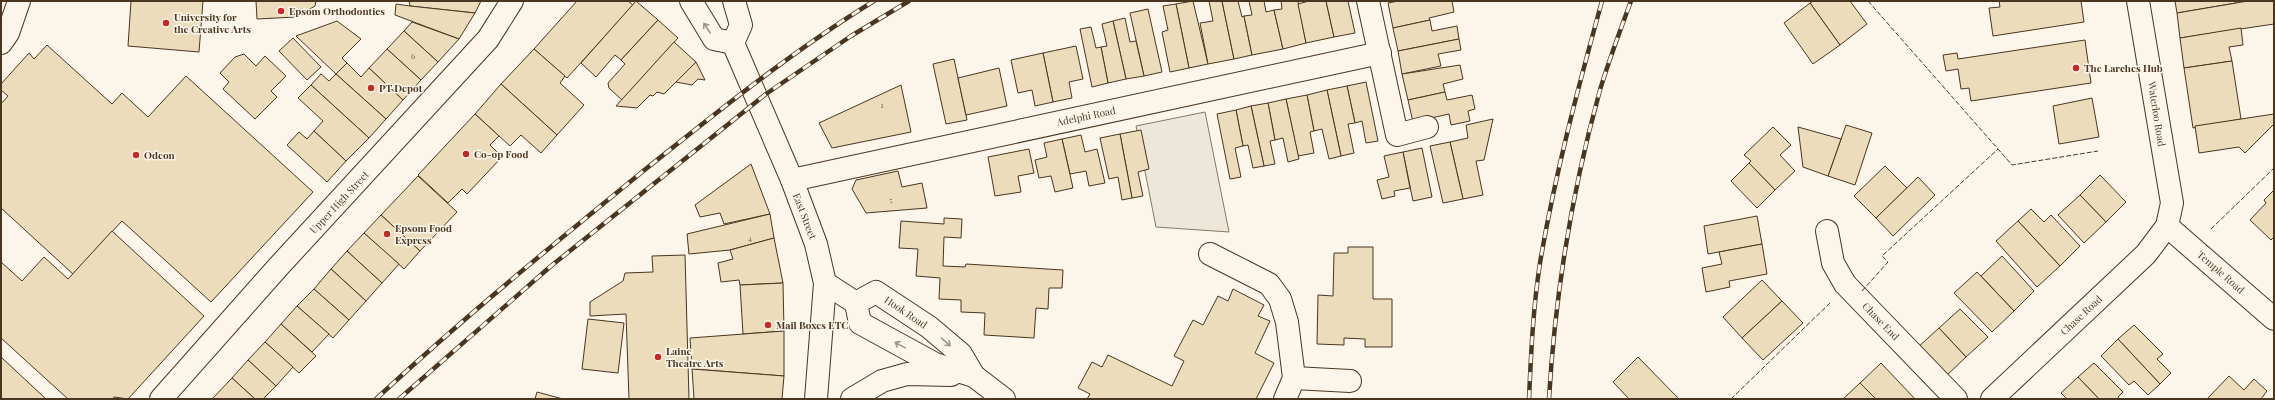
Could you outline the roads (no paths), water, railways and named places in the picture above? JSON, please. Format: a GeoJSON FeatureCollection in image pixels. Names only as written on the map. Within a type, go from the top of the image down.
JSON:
{"type":"FeatureCollection","features":[{"type":"Feature","properties":{"kind":"main road"},"geometry":{"type":"LineString","coordinates":[[1,43],[8,33],[19,1]]}},
{"type":"Feature","properties":{"kind":"main road","name":"Upper High Street"},"geometry":{"type":"LineString","coordinates":[[161,399],[279,266],[488,39],[512,1]]}},
{"type":"Feature","properties":{"kind":"main road"},"geometry":{"type":"LineString","coordinates":[[690,1],[714,39],[733,43],[741,25],[734,1]]}},
{"type":"Feature","properties":{"kind":"main road"},"geometry":{"type":"LineString","coordinates":[[1368,1],[1397,134],[1427,127]]}},
{"type":"Feature","properties":{"kind":"main road","name":"Waterloo Road"},"geometry":{"type":"LineString","coordinates":[[2138,1],[2172,203],[2167,226]]}},
{"type":"Feature","properties":{"kind":"main road","name":"East Street"},"geometry":{"type":"LineString","coordinates":[[733,43],[792,180],[816,244],[826,283],[816,399]]}},
{"type":"Feature","properties":{"kind":"main road","name":"Adelphi Road"},"geometry":{"type":"LineString","coordinates":[[792,180],[1380,53]]}},
{"type":"Feature","properties":{"kind":"main road","name":"Temple Road"},"geometry":{"type":"LineString","coordinates":[[2167,226],[2274,319]]}},
{"type":"Feature","properties":{"kind":"main road","name":"Chase Road"},"geometry":{"type":"LineString","coordinates":[[1992,399],[2146,254],[2167,226]]}},
{"type":"Feature","properties":{"kind":"main road","name":"Chase End"},"geometry":{"type":"LineString","coordinates":[[1827,231],[1828,246],[1833,263],[1845,284],[1956,399]]}},
{"type":"Feature","properties":{"kind":"main road"},"geometry":{"type":"LineString","coordinates":[[1210,254],[1269,284],[1280,299],[1287,322],[1294,378],[1285,399]]}},
{"type":"Feature","properties":{"kind":"main road"},"geometry":{"type":"LineString","coordinates":[[826,283],[856,303],[860,324],[935,364],[974,376]]}},
{"type":"Feature","properties":{"kind":"main road","name":"Hook Road"},"geometry":{"type":"LineString","coordinates":[[856,303],[876,292],[891,301],[929,327],[960,354],[974,376],[1004,399]]}},
{"type":"Feature","properties":{"kind":"main road"},"geometry":{"type":"LineString","coordinates":[[852,399],[882,381],[907,374],[974,376]]}},
{"type":"Feature","properties":{"kind":"main road"},"geometry":{"type":"LineString","coordinates":[[1294,378],[1350,381]]}},
{"type":"Feature","properties":{"kind":"railway"},"geometry":{"type":"LineString","coordinates":[[376,399],[476,310],[647,168],[730,102],[815,39],[874,1]]}},
{"type":"Feature","properties":{"kind":"railway"},"geometry":{"type":"LineString","coordinates":[[399,399],[551,266],[766,94],[851,36],[909,1]]}},
{"type":"Feature","properties":{"kind":"railway"},"geometry":{"type":"LineString","coordinates":[[1529,399],[1536,297],[1546,230],[1568,131],[1602,1]]}},
{"type":"Feature","properties":{"kind":"railway"},"geometry":{"type":"LineString","coordinates":[[1549,399],[1560,282],[1573,204],[1600,90],[1631,1]]}},
{"type":"Feature","properties":{"kind":"place","name":"Epsom Orthodontics"},"geometry":{"type":"Point","coordinates":[281,11]}},
{"type":"Feature","properties":{"kind":"place","name":"University for the Creative Arts"},"geometry":{"type":"Point","coordinates":[166,23]}},
{"type":"Feature","properties":{"kind":"place","name":"The Larches Hub"},"geometry":{"type":"Point","coordinates":[2076,68]}},
{"type":"Feature","properties":{"kind":"place","name":"PT Depot"},"geometry":{"type":"Point","coordinates":[371,88]}},
{"type":"Feature","properties":{"kind":"place","name":"Co-op Food"},"geometry":{"type":"Point","coordinates":[466,154]}},
{"type":"Feature","properties":{"kind":"place","name":"Odeon"},"geometry":{"type":"Point","coordinates":[136,155]}},
{"type":"Feature","properties":{"kind":"place","name":"Epsom Food Express"},"geometry":{"type":"Point","coordinates":[387,234]}},
{"type":"Feature","properties":{"kind":"place","name":"Mail Boxes ETC"},"geometry":{"type":"Point","coordinates":[768,325]}},
{"type":"Feature","properties":{"kind":"place","name":"Laine Theatre Arts"},"geometry":{"type":"Point","coordinates":[658,357]}}]}
